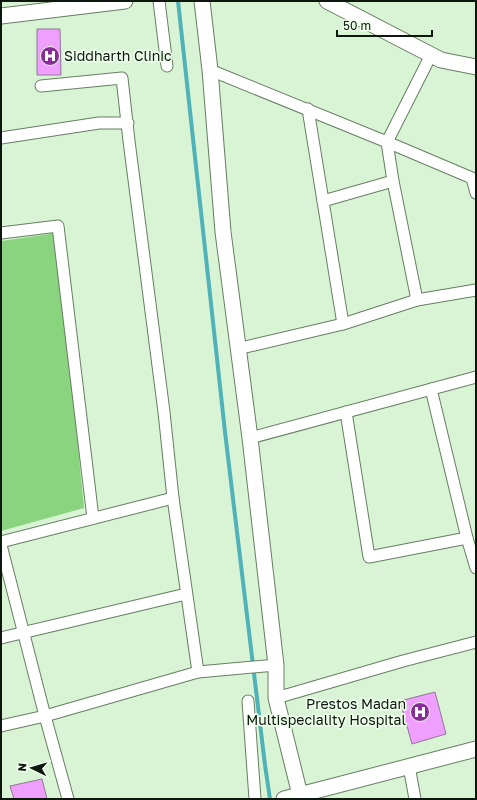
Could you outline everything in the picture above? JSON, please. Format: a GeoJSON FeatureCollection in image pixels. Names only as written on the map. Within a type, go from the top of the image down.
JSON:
{"type":"FeatureCollection","features":[{"type":"Feature","properties":{"kind":"street"},"geometry":{"type":"LineString","coordinates":[[1,16],[125,1]]}},
{"type":"Feature","properties":{"kind":"street"},"geometry":{"type":"LineString","coordinates":[[159,1],[167,66]]}},
{"type":"Feature","properties":{"kind":"street"},"geometry":{"type":"LineString","coordinates":[[202,1],[210,70],[223,232],[237,349],[250,438],[272,666],[276,698],[300,795]]}},
{"type":"Feature","properties":{"kind":"street"},"geometry":{"type":"LineString","coordinates":[[327,1],[441,60],[476,67]]}},
{"type":"Feature","properties":{"kind":"street"},"geometry":{"type":"LineString","coordinates":[[417,300],[393,182],[387,142],[431,55]]}},
{"type":"Feature","properties":{"kind":"street"},"geometry":{"type":"LineString","coordinates":[[210,70],[474,177],[476,193]]}},
{"type":"Feature","properties":{"kind":"street"},"geometry":{"type":"LineString","coordinates":[[41,86],[122,78],[164,412],[173,498],[198,672]]}},
{"type":"Feature","properties":{"kind":"street"},"geometry":{"type":"LineString","coordinates":[[308,109],[343,324]]}},
{"type":"Feature","properties":{"kind":"street"},"geometry":{"type":"LineString","coordinates":[[1,138],[99,123],[128,123]]}},
{"type":"Feature","properties":{"kind":"street"},"geometry":{"type":"LineString","coordinates":[[323,201],[393,182]]}},
{"type":"Feature","properties":{"kind":"street"},"geometry":{"type":"LineString","coordinates":[[1,233],[58,226],[93,518]]}},
{"type":"Feature","properties":{"kind":"street"},"geometry":{"type":"LineString","coordinates":[[237,349],[343,324],[417,300],[476,290]]}},
{"type":"Feature","properties":{"kind":"street"},"geometry":{"type":"LineString","coordinates":[[250,438],[476,377]]}},
{"type":"Feature","properties":{"kind":"street"},"geometry":{"type":"LineString","coordinates":[[431,389],[467,538],[476,568]]}},
{"type":"Feature","properties":{"kind":"street"},"geometry":{"type":"LineString","coordinates":[[346,412],[369,557],[467,538]]}},
{"type":"Feature","properties":{"kind":"street"},"geometry":{"type":"LineString","coordinates":[[68,799],[23,632],[1,543],[173,498]]}},
{"type":"Feature","properties":{"kind":"street"},"geometry":{"type":"LineString","coordinates":[[1,638],[186,594]]}},
{"type":"Feature","properties":{"kind":"street"},"geometry":{"type":"LineString","coordinates":[[276,698],[403,661],[476,642]]}},
{"type":"Feature","properties":{"kind":"street"},"geometry":{"type":"LineString","coordinates":[[1,726],[45,716],[198,672],[272,666]]}},
{"type":"Feature","properties":{"kind":"street"},"geometry":{"type":"LineString","coordinates":[[248,701],[255,799]]}},
{"type":"Feature","properties":{"kind":"street"},"geometry":{"type":"LineString","coordinates":[[284,799],[476,749]]}},
{"type":"Feature","properties":{"kind":"street"},"geometry":{"type":"LineString","coordinates":[[409,766],[415,799]]}},
{"type":"Feature","properties":{"kind":"green space"},"geometry":{"type":"Polygon","coordinates":[[[57,233],[84,508],[1,531],[1,241],[57,233]]]}},
{"type":"Feature","properties":{"kind":"building"},"geometry":{"type":"Polygon","coordinates":[[[37,29],[60,29],[61,75],[37,75],[37,29]]]}},
{"type":"Feature","properties":{"kind":"building"},"geometry":{"type":"Polygon","coordinates":[[[435,692],[446,734],[412,744],[400,701],[435,692]]]}},
{"type":"Feature","properties":{"kind":"building"},"geometry":{"type":"Polygon","coordinates":[[[42,779],[47,799],[14,799],[10,786],[42,779]]]}},
{"type":"Feature","properties":{"kind":"waterway"},"geometry":{"type":"LineString","coordinates":[[178,1],[225,432],[270,799]]}},
{"type":"Feature","properties":{"kind":"place","name":"Siddharth Clinic"},"geometry":{"type":"Point","coordinates":[50,56]}},
{"type":"Feature","properties":{"kind":"place","name":"Prestos Madan Multispeciality Hospital"},"geometry":{"type":"Point","coordinates":[420,712]}}]}
